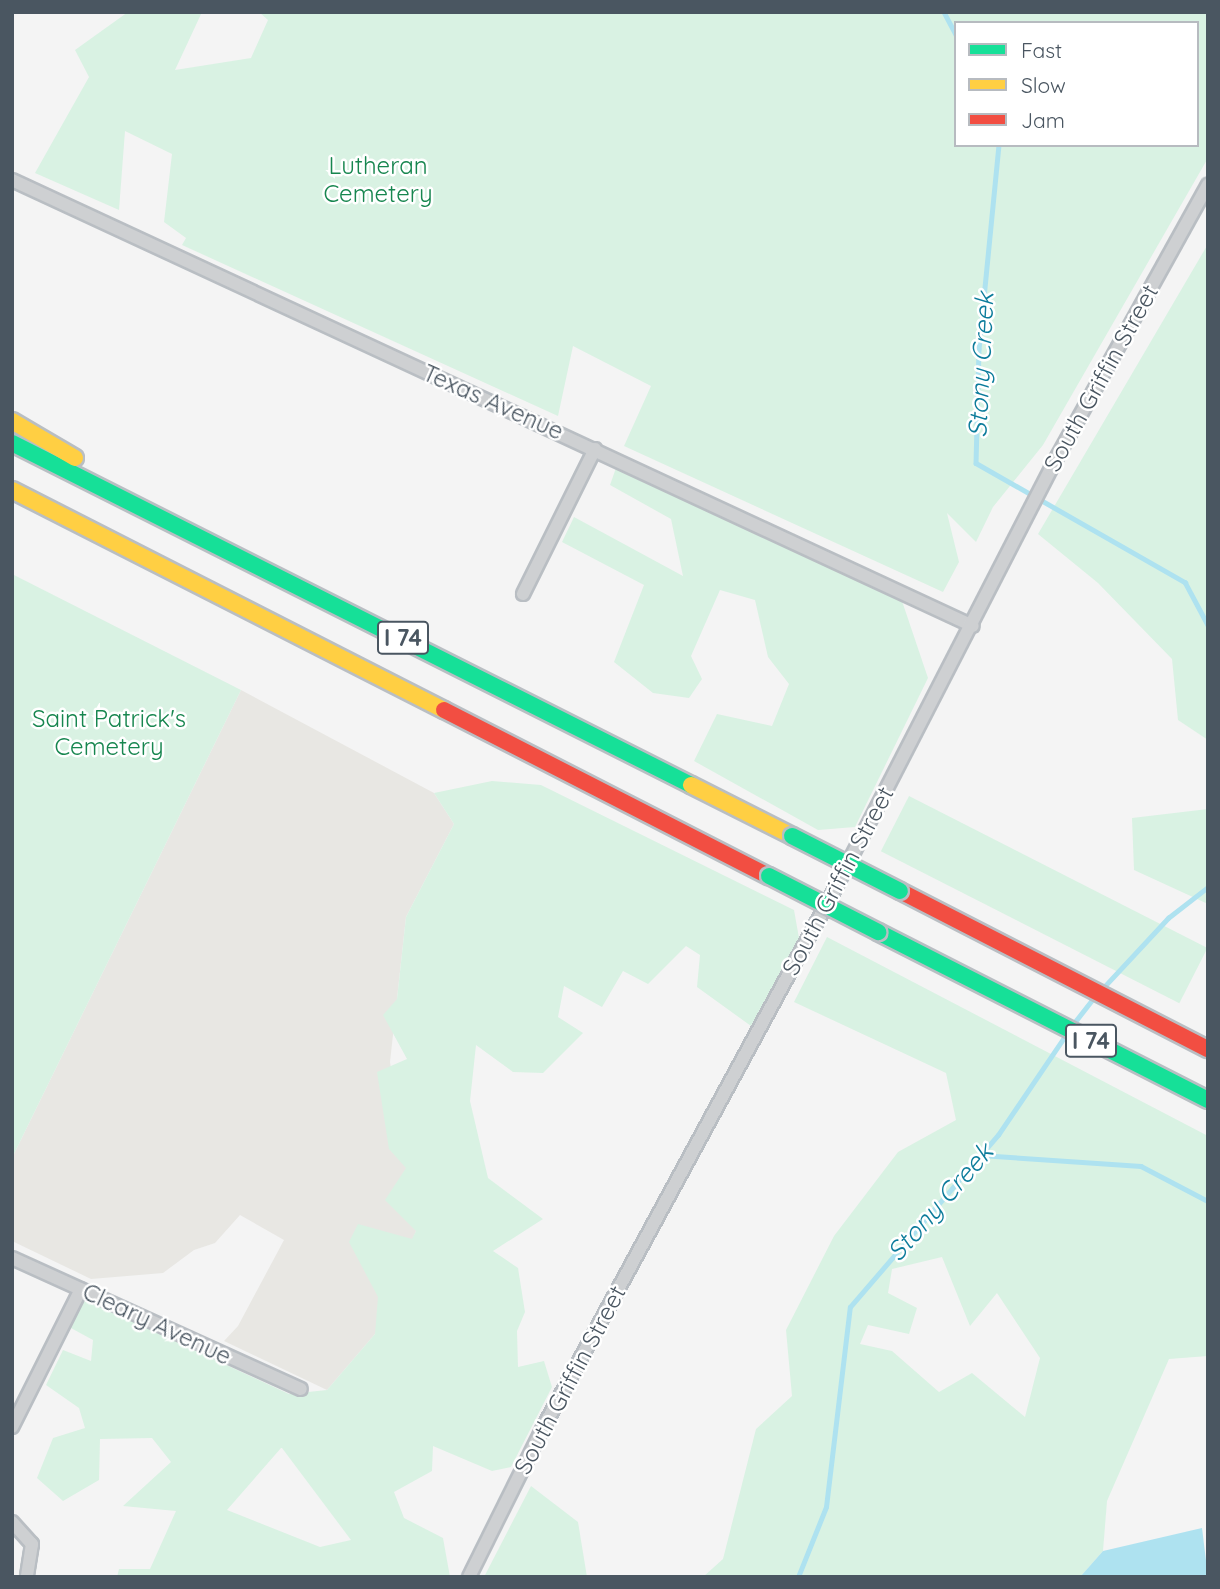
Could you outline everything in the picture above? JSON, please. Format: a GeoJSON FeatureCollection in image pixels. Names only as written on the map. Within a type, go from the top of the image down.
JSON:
{"type":"FeatureCollection","features":[{"type":"Feature","properties":{"kind":"highway"},"geometry":{"type":"LineString","coordinates":[[12,421],[216,542]]}},
{"type":"Feature","properties":{"kind":"highway","name":"I 74"},"geometry":{"type":"LineString","coordinates":[[12,443],[216,542],[1203,1046]]}},
{"type":"Feature","properties":{"kind":"highway","name":"I 74"},"geometry":{"type":"LineString","coordinates":[[12,490],[1208,1100]]}},
{"type":"Feature","properties":{"kind":"street","name":"Texas Avenue"},"geometry":{"type":"LineString","coordinates":[[12,180],[973,626]]}},
{"type":"Feature","properties":{"kind":"street","name":"South Griffin Street"},"geometry":{"type":"LineString","coordinates":[[469,1577],[543,1428],[973,626],[1041,488],[1207,190]]}},
{"type":"Feature","properties":{"kind":"street"},"geometry":{"type":"LineString","coordinates":[[523,594],[595,449]]}},
{"type":"Feature","properties":{"kind":"street","name":"Cleary Avenue"},"geometry":{"type":"LineString","coordinates":[[12,1258],[301,1389]]}},
{"type":"Feature","properties":{"kind":"street"},"geometry":{"type":"LineString","coordinates":[[12,1427],[81,1289]]}},
{"type":"Feature","properties":{"kind":"street"},"geometry":{"type":"LineString","coordinates":[[12,1522],[32,1544],[27,1577]]}},
{"type":"Feature","properties":{"kind":"shaded area"},"geometry":{"type":"Polygon","coordinates":[[[241,690],[434,793],[454,824],[406,917],[390,1062],[416,1231],[375,1334],[327,1390],[224,1341],[238,1326],[284,1240],[240,1215],[215,1243],[194,1250],[163,1273],[91,1279],[12,1241],[12,1158],[241,690]]]}},
{"type":"Feature","properties":{"kind":"green space","name":"Lutheran Cemetery"},"geometry":{"type":"Polygon","coordinates":[[[128,12],[202,12],[175,70],[251,58],[268,20],[259,12],[1208,12],[1208,158],[1043,445],[993,507],[976,542],[947,513],[959,562],[943,592],[624,446],[651,386],[573,346],[558,416],[182,245],[186,238],[164,222],[172,154],[125,131],[119,210],[35,173],[89,77],[75,50],[128,12]]]}},
{"type":"Feature","properties":{"kind":"green space"},"geometry":{"type":"Polygon","coordinates":[[[1208,244],[1208,740],[1178,720],[1172,659],[1098,583],[1038,534],[1208,244]]]}},
{"type":"Feature","properties":{"kind":"green space"},"geometry":{"type":"Polygon","coordinates":[[[616,468],[902,601],[928,678],[855,827],[818,830],[694,761],[717,714],[772,726],[789,684],[768,657],[755,600],[720,590],[691,656],[702,679],[689,698],[653,693],[614,662],[644,585],[562,542],[574,517],[683,576],[671,519],[610,485],[616,468]]]}},
{"type":"Feature","properties":{"kind":"green space","name":"Saint Patrick's Cemetery"},"geometry":{"type":"Polygon","coordinates":[[[12,574],[241,690],[12,1158],[12,574]]]}},
{"type":"Feature","properties":{"kind":"green space"},"geometry":{"type":"Polygon","coordinates":[[[492,781],[541,785],[794,910],[799,938],[751,1026],[697,987],[700,955],[686,946],[648,984],[623,971],[602,1007],[564,986],[558,1017],[583,1033],[543,1073],[513,1072],[476,1045],[470,1101],[488,1178],[543,1219],[493,1251],[518,1268],[525,1312],[517,1331],[518,1367],[544,1361],[552,1387],[511,1467],[492,1471],[433,1446],[432,1471],[394,1492],[404,1518],[443,1538],[450,1577],[117,1577],[119,1569],[150,1569],[176,1511],[123,1506],[171,1462],[152,1438],[100,1439],[99,1480],[63,1501],[37,1478],[53,1438],[85,1428],[79,1408],[46,1385],[63,1350],[91,1361],[93,1340],[69,1327],[84,1299],[289,1394],[327,1390],[375,1334],[378,1297],[349,1242],[358,1224],[412,1239],[416,1231],[385,1200],[406,1168],[389,1149],[377,1072],[407,1059],[383,1015],[397,999],[406,917],[454,824],[434,793],[492,781]],[[282,1448],[227,1510],[320,1547],[351,1540],[282,1448]]]}},
{"type":"Feature","properties":{"kind":"green space"},"geometry":{"type":"Polygon","coordinates":[[[909,796],[1207,948],[1179,1003],[881,851],[909,796]]]}},
{"type":"Feature","properties":{"kind":"green space"},"geometry":{"type":"Polygon","coordinates":[[[1208,809],[1208,904],[1134,870],[1132,818],[1208,809]]]}},
{"type":"Feature","properties":{"kind":"green space"},"geometry":{"type":"Polygon","coordinates":[[[827,937],[1208,1136],[1208,1356],[1169,1359],[1107,1501],[1103,1551],[1080,1577],[703,1577],[723,1559],[756,1429],[792,1396],[786,1330],[834,1236],[898,1152],[956,1120],[946,1073],[794,1002],[827,937]],[[942,1257],[892,1269],[888,1293],[917,1308],[909,1334],[868,1325],[860,1344],[892,1351],[939,1392],[972,1373],[1025,1417],[1040,1358],[997,1293],[970,1326],[942,1257]]]}},
{"type":"Feature","properties":{"kind":"green space"},"geometry":{"type":"Polygon","coordinates":[[[531,1486],[578,1522],[587,1577],[484,1577],[531,1486]]]}},
{"type":"Feature","properties":{"kind":"water"},"geometry":{"type":"Polygon","coordinates":[[[1202,1528],[1208,1577],[1080,1577],[1103,1551],[1202,1528]]]}},
{"type":"Feature","properties":{"kind":"waterway","name":"Stony Creek"},"geometry":{"type":"LineString","coordinates":[[944,12],[954,31]]}},
{"type":"Feature","properties":{"kind":"waterway","name":"Stony Creek"},"geometry":{"type":"LineString","coordinates":[[999,147],[979,349],[976,463],[1185,582],[1208,625]]}},
{"type":"Feature","properties":{"kind":"waterway","name":"Stony Creek"},"geometry":{"type":"LineString","coordinates":[[1103,988],[1168,918],[1208,887]]}},
{"type":"Feature","properties":{"kind":"waterway","name":"Stony Creek"},"geometry":{"type":"LineString","coordinates":[[1074,1023],[1094,997]]}},
{"type":"Feature","properties":{"kind":"waterway","name":"Stony Creek"},"geometry":{"type":"LineString","coordinates":[[798,1577],[826,1507],[850,1307],[998,1135],[1065,1036]]}},
{"type":"Feature","properties":{"kind":"waterway"},"geometry":{"type":"LineString","coordinates":[[980,1155],[1141,1166],[1208,1201]]}},
{"type":"Feature","properties":{"kind":"traffic: fast"},"geometry":{"type":"LineString","coordinates":[[12,443],[691,785]]}},
{"type":"Feature","properties":{"kind":"traffic: fast"},"geometry":{"type":"LineString","coordinates":[[792,836],[900,891]]}},
{"type":"Feature","properties":{"kind":"traffic: fast"},"geometry":{"type":"LineString","coordinates":[[769,876],[878,932]]}},
{"type":"Feature","properties":{"kind":"traffic: fast"},"geometry":{"type":"LineString","coordinates":[[878,932],[1208,1100]]}},
{"type":"Feature","properties":{"kind":"traffic: slow"},"geometry":{"type":"LineString","coordinates":[[12,421],[75,458]]}},
{"type":"Feature","properties":{"kind":"traffic: slow"},"geometry":{"type":"LineString","coordinates":[[12,490],[444,710]]}},
{"type":"Feature","properties":{"kind":"traffic: slow"},"geometry":{"type":"LineString","coordinates":[[691,785],[792,836]]}},
{"type":"Feature","properties":{"kind":"traffic: jam"},"geometry":{"type":"LineString","coordinates":[[444,710],[769,876]]}},
{"type":"Feature","properties":{"kind":"traffic: jam"},"geometry":{"type":"LineString","coordinates":[[900,891],[1208,1049]]}}]}
